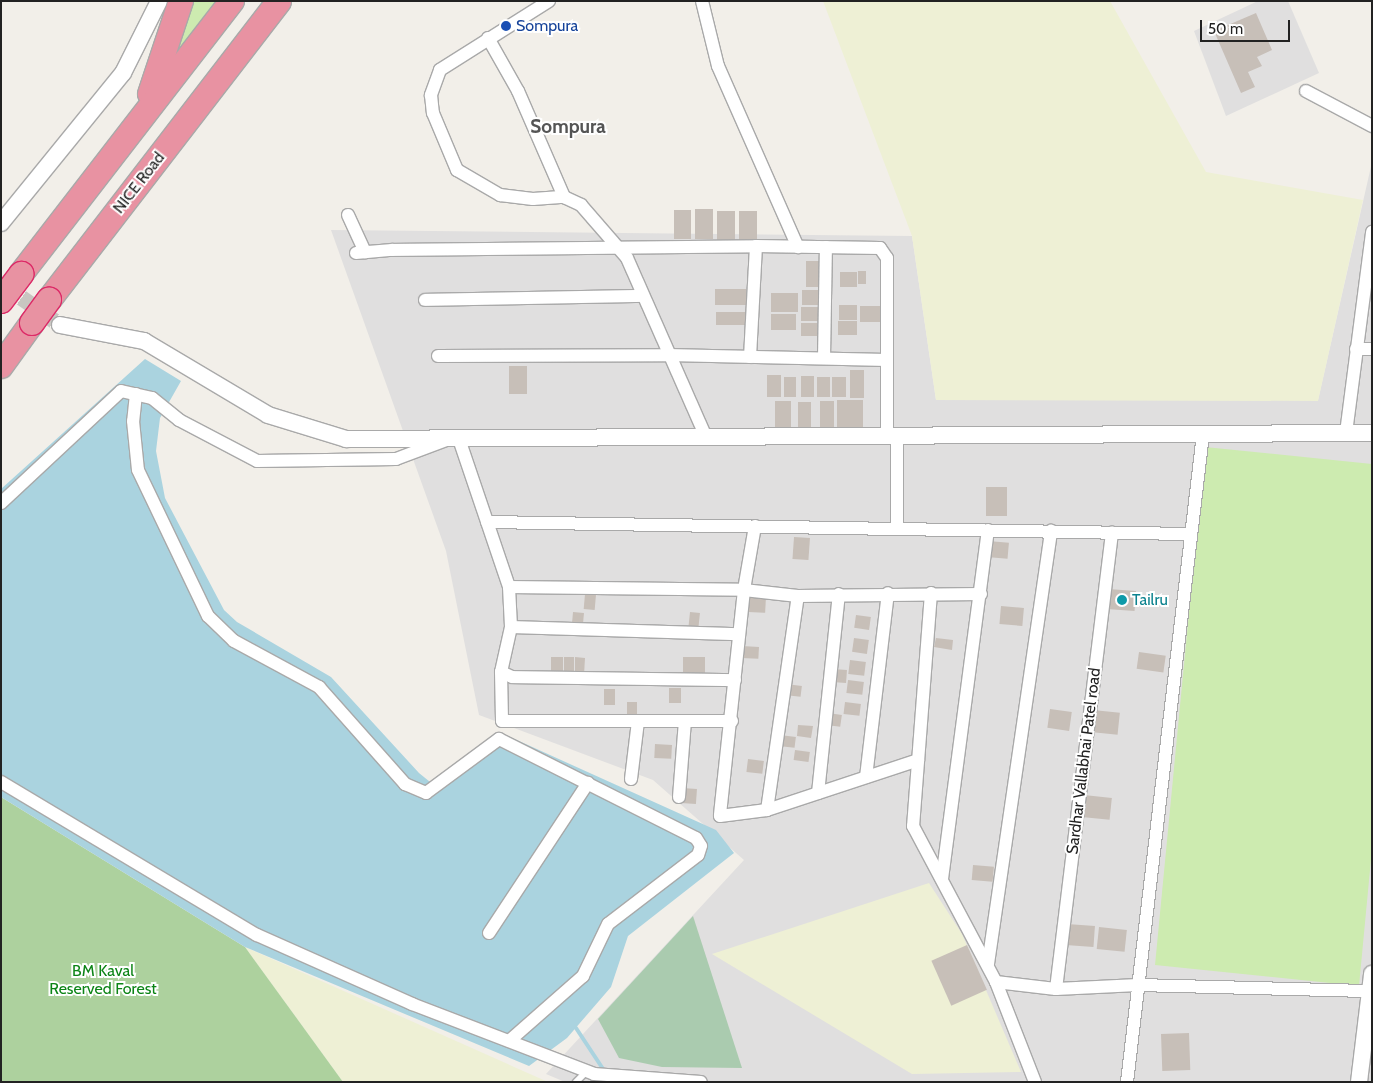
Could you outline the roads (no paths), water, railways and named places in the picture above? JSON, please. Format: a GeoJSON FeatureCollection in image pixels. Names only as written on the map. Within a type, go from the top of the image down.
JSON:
{"type":"FeatureCollection","features":[{"type":"Feature","properties":{"kind":"highway"},"geometry":{"type":"LineString","coordinates":[[143,115],[181,1]]}},
{"type":"Feature","properties":{"kind":"highway"},"geometry":{"type":"LineString","coordinates":[[1,301],[232,1]]}},
{"type":"Feature","properties":{"kind":"highway","name":"NICE Road"},"geometry":{"type":"LineString","coordinates":[[1,366],[49,300],[279,1]]}},
{"type":"Feature","properties":{"kind":"street"},"geometry":{"type":"LineString","coordinates":[[1,222],[123,73],[159,1]]}},
{"type":"Feature","properties":{"kind":"street"},"geometry":{"type":"LineString","coordinates":[[549,1],[440,70],[431,95],[432,113],[456,170],[500,195],[533,199],[564,197],[581,204],[627,258],[668,355],[706,437]]}},
{"type":"Feature","properties":{"kind":"street"},"geometry":{"type":"LineString","coordinates":[[702,1],[718,66],[798,247]]}},
{"type":"Feature","properties":{"kind":"street"},"geometry":{"type":"LineString","coordinates":[[488,38],[518,91],[564,197]]}},
{"type":"Feature","properties":{"kind":"street"},"geometry":{"type":"LineString","coordinates":[[1306,91],[1372,126]]}},
{"type":"Feature","properties":{"kind":"street"},"geometry":{"type":"LineString","coordinates":[[348,215],[360,253],[619,250],[756,246],[880,248],[888,258],[887,360],[898,528]]}},
{"type":"Feature","properties":{"kind":"street"},"geometry":{"type":"LineString","coordinates":[[1346,433],[1356,348],[1367,292],[1372,232]]}},
{"type":"Feature","properties":{"kind":"street"},"geometry":{"type":"LineString","coordinates":[[750,357],[756,246]]}},
{"type":"Feature","properties":{"kind":"street"},"geometry":{"type":"LineString","coordinates":[[824,358],[826,247]]}},
{"type":"Feature","properties":{"kind":"street"},"geometry":{"type":"LineString","coordinates":[[424,300],[643,296]]}},
{"type":"Feature","properties":{"kind":"street"},"geometry":{"type":"LineString","coordinates":[[60,325],[144,341],[268,415],[346,439],[1372,433]]}},
{"type":"Feature","properties":{"kind":"street"},"geometry":{"type":"LineString","coordinates":[[1356,348],[1372,349]]}},
{"type":"Feature","properties":{"kind":"street"},"geometry":{"type":"LineString","coordinates":[[438,356],[668,355],[887,360]]}},
{"type":"Feature","properties":{"kind":"street"},"geometry":{"type":"LineString","coordinates":[[1,503],[121,391],[152,398],[179,420],[257,461],[396,459],[454,439]]}},
{"type":"Feature","properties":{"kind":"street"},"geometry":{"type":"LineString","coordinates":[[136,394],[133,421],[138,470],[208,616],[234,641],[320,687],[405,784],[426,793],[499,739],[696,838],[701,846],[698,855],[608,924],[583,976],[509,1041]]}},
{"type":"Feature","properties":{"kind":"street"},"geometry":{"type":"LineString","coordinates":[[1127,1082],[1203,434]]}},
{"type":"Feature","properties":{"kind":"street"},"geometry":{"type":"LineString","coordinates":[[454,439],[487,522],[509,587],[511,627],[501,672],[502,722],[732,721]]}},
{"type":"Feature","properties":{"kind":"street"},"geometry":{"type":"LineString","coordinates":[[487,522],[1191,534]]}},
{"type":"Feature","properties":{"kind":"street"},"geometry":{"type":"LineString","coordinates":[[754,526],[744,590],[732,721],[720,816],[767,810],[918,760]]}},
{"type":"Feature","properties":{"kind":"street"},"geometry":{"type":"LineString","coordinates":[[942,879],[988,530]]}},
{"type":"Feature","properties":{"kind":"street"},"geometry":{"type":"LineString","coordinates":[[988,964],[1051,531]]}},
{"type":"Feature","properties":{"kind":"street","name":"Sardhar Vallabhai Patel road"},"geometry":{"type":"LineString","coordinates":[[1056,989],[1112,532]]}},
{"type":"Feature","properties":{"kind":"street"},"geometry":{"type":"LineString","coordinates":[[509,587],[744,590],[798,596],[930,593],[981,594]]}},
{"type":"Feature","properties":{"kind":"street"},"geometry":{"type":"LineString","coordinates":[[930,593],[913,826],[988,964],[1035,1082]]}},
{"type":"Feature","properties":{"kind":"street"},"geometry":{"type":"LineString","coordinates":[[818,792],[839,594]]}},
{"type":"Feature","properties":{"kind":"street"},"geometry":{"type":"LineString","coordinates":[[866,777],[888,594]]}},
{"type":"Feature","properties":{"kind":"street"},"geometry":{"type":"LineString","coordinates":[[767,810],[798,596]]}},
{"type":"Feature","properties":{"kind":"street"},"geometry":{"type":"LineString","coordinates":[[511,627],[739,634]]}},
{"type":"Feature","properties":{"kind":"street"},"geometry":{"type":"LineString","coordinates":[[501,672],[512,677],[735,680]]}},
{"type":"Feature","properties":{"kind":"street"},"geometry":{"type":"LineString","coordinates":[[631,779],[638,721]]}},
{"type":"Feature","properties":{"kind":"street"},"geometry":{"type":"LineString","coordinates":[[679,797],[685,721]]}},
{"type":"Feature","properties":{"kind":"street"},"geometry":{"type":"LineString","coordinates":[[1,782],[257,935],[412,1004],[590,1072],[701,1082]]}},
{"type":"Feature","properties":{"kind":"street"},"geometry":{"type":"LineString","coordinates":[[489,933],[588,783]]}},
{"type":"Feature","properties":{"kind":"street"},"geometry":{"type":"LineString","coordinates":[[1359,1082],[1372,974]]}},
{"type":"Feature","properties":{"kind":"street"},"geometry":{"type":"LineString","coordinates":[[996,982],[1056,989],[1138,985],[1370,992]]}},
{"type":"Feature","properties":{"kind":"lane"},"geometry":{"type":"LineString","coordinates":[[576,1082],[590,1072]]}},
{"type":"Feature","properties":{"kind":"water"},"geometry":{"type":"Polygon","coordinates":[[[145,359],[181,381],[160,418],[156,451],[165,498],[224,610],[237,622],[331,677],[419,773],[435,786],[499,732],[716,830],[734,853],[628,936],[611,987],[567,1038],[529,1066],[245,947],[1,797],[1,489],[145,359]]]}},
{"type":"Feature","properties":{"kind":"waterway"},"geometry":{"type":"LineString","coordinates":[[576,1028],[605,1072]]}},
{"type":"Feature","properties":{"kind":"tunnel"},"geometry":{"type":"LineString","coordinates":[[2,284],[60,325]]}},
{"type":"Feature","properties":{"kind":"place","name":"Sompura"},"geometry":{"type":"Point","coordinates":[506,26]}},
{"type":"Feature","properties":{"kind":"place","name":"Tailru"},"geometry":{"type":"Point","coordinates":[1122,600]}},
{"type":"Feature","properties":{"kind":"district","name":"Sompura"},"geometry":{"type":"Point","coordinates":[568,127]}},
{"type":"Feature","properties":{"kind":"park label","name":"BM Kaval Reserved Forest"},"geometry":{"type":"Point","coordinates":[103,980]}}]}
